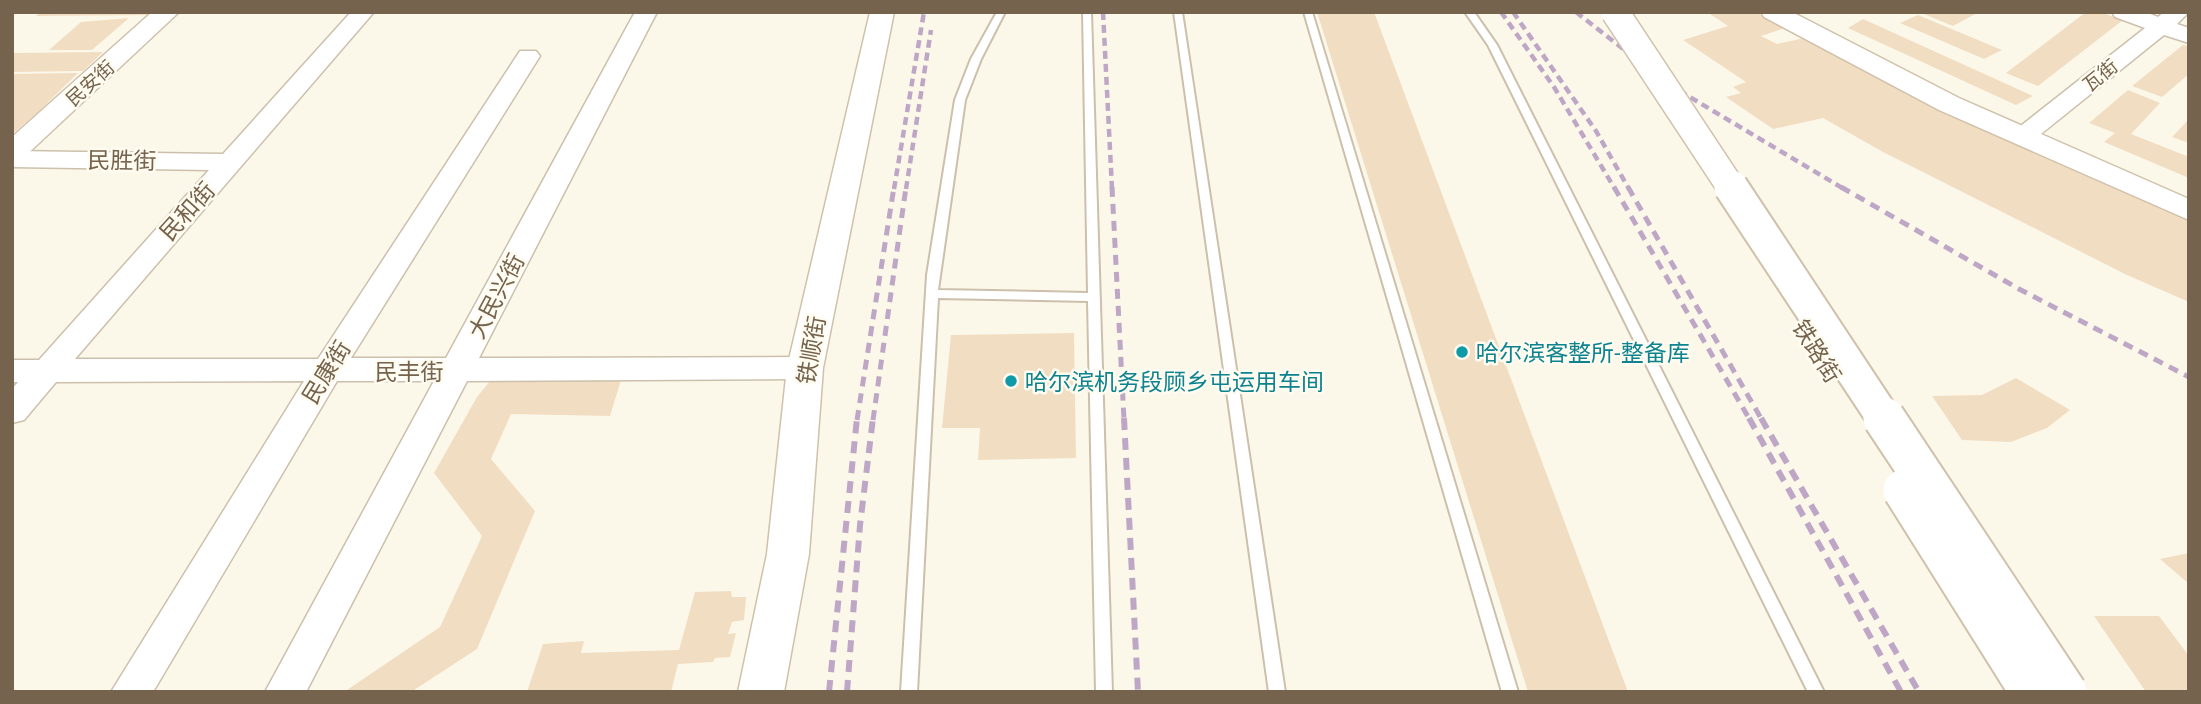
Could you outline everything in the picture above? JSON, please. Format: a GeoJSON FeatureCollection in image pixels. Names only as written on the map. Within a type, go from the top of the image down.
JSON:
{"type":"FeatureCollection","features":[{"type":"Feature","properties":{"kind":"main road","name":"民安街"},"geometry":{"type":"LineString","coordinates":[[12,153],[167,12]]}},
{"type":"Feature","properties":{"kind":"main road","name":"铁顺街"},"geometry":{"type":"LineString","coordinates":[[761,692],[788,554],[805,368],[882,12]]}},
{"type":"Feature","properties":{"kind":"main road","name":"铁路街"},"geometry":{"type":"LineString","coordinates":[[1599,12],[1719,194],[2031,692]]}},
{"type":"Feature","properties":{"kind":"main road"},"geometry":{"type":"LineString","coordinates":[[1615,12],[2066,692]]}},
{"type":"Feature","properties":{"kind":"main road"},"geometry":{"type":"LineString","coordinates":[[1773,12],[1927,93],[2189,211]]}},
{"type":"Feature","properties":{"kind":"street","name":"民和街"},"geometry":{"type":"LineString","coordinates":[[12,411],[363,12]]}},
{"type":"Feature","properties":{"kind":"street","name":"大民兴街"},"geometry":{"type":"LineString","coordinates":[[285,692],[646,12]]}},
{"type":"Feature","properties":{"kind":"street"},"geometry":{"type":"LineString","coordinates":[[2123,12],[2169,19],[2189,36]]}},
{"type":"Feature","properties":{"kind":"street","name":"瓦街"},"geometry":{"type":"LineString","coordinates":[[2022,137],[2169,19]]}},
{"type":"Feature","properties":{"kind":"street","name":"民康街"},"geometry":{"type":"LineString","coordinates":[[131,692],[326,372],[528,55]]}},
{"type":"Feature","properties":{"kind":"street","name":"民胜街"},"geometry":{"type":"LineString","coordinates":[[12,159],[231,162]]}},
{"type":"Feature","properties":{"kind":"street","name":"民丰街"},"geometry":{"type":"LineString","coordinates":[[12,371],[326,372],[805,368]]}},
{"type":"Feature","properties":{"kind":"lane"},"geometry":{"type":"LineString","coordinates":[[909,692],[932,294],[960,100],[976,59],[1001,12]]}},
{"type":"Feature","properties":{"kind":"lane"},"geometry":{"type":"LineString","coordinates":[[1087,12],[1104,692]]}},
{"type":"Feature","properties":{"kind":"lane"},"geometry":{"type":"LineString","coordinates":[[1178,12],[1277,692]]}},
{"type":"Feature","properties":{"kind":"lane"},"geometry":{"type":"LineString","coordinates":[[1308,12],[1510,692]]}},
{"type":"Feature","properties":{"kind":"lane"},"geometry":{"type":"LineString","coordinates":[[1469,12],[1492,45],[1816,692]]}},
{"type":"Feature","properties":{"kind":"lane"},"geometry":{"type":"LineString","coordinates":[[932,294],[1095,298]]}},
{"type":"Feature","properties":{"kind":"building"},"geometry":{"type":"Polygon","coordinates":[[[40,12],[152,12],[150,15],[36,16],[40,12]]]}},
{"type":"Feature","properties":{"kind":"building","name":"哈尔滨客整所-整备库"},"geometry":{"type":"Polygon","coordinates":[[[1317,12],[1374,12],[1628,692],[1528,692],[1317,12]]]}},
{"type":"Feature","properties":{"kind":"building"},"geometry":{"type":"Polygon","coordinates":[[[1707,12],[1755,12],[1785,28],[1761,36],[1777,44],[1809,37],[1949,112],[2067,167],[2189,219],[2189,302],[2127,275],[1883,152],[1823,118],[1773,129],[1726,97],[1741,93],[1733,87],[1746,82],[1683,40],[1728,26],[1707,12]]]}},
{"type":"Feature","properties":{"kind":"building"},"geometry":{"type":"Polygon","coordinates":[[[1919,12],[1979,12],[1953,26],[1919,12]]]}},
{"type":"Feature","properties":{"kind":"building"},"geometry":{"type":"Polygon","coordinates":[[[2086,12],[2100,12],[2123,20],[2038,86],[2006,73],[2086,12]]]}},
{"type":"Feature","properties":{"kind":"building"},"geometry":{"type":"Polygon","coordinates":[[[1918,15],[2002,50],[1984,59],[1900,23],[1918,15]]]}},
{"type":"Feature","properties":{"kind":"building"},"geometry":{"type":"Polygon","coordinates":[[[129,18],[92,50],[49,50],[81,22],[129,18]]]}},
{"type":"Feature","properties":{"kind":"building"},"geometry":{"type":"Polygon","coordinates":[[[1863,19],[2033,96],[2016,105],[1848,28],[1863,19]]]}},
{"type":"Feature","properties":{"kind":"building"},"geometry":{"type":"Polygon","coordinates":[[[2183,45],[2189,46],[2189,74],[2162,97],[2132,86],[2183,45]]]}},
{"type":"Feature","properties":{"kind":"building"},"geometry":{"type":"Polygon","coordinates":[[[103,52],[83,71],[12,72],[12,53],[103,52]]]}},
{"type":"Feature","properties":{"kind":"building"},"geometry":{"type":"Polygon","coordinates":[[[78,73],[38,112],[12,134],[12,74],[78,73]]]}},
{"type":"Feature","properties":{"kind":"building"},"geometry":{"type":"Polygon","coordinates":[[[2128,90],[2160,103],[2131,134],[2189,157],[2189,178],[2104,142],[2115,133],[2089,123],[2128,90]]]}},
{"type":"Feature","properties":{"kind":"building"},"geometry":{"type":"Polygon","coordinates":[[[2189,119],[2189,143],[2172,137],[2189,119]]]}},
{"type":"Feature","properties":{"kind":"building","name":"哈尔滨机务段顾乡屯运用车间"},"geometry":{"type":"Polygon","coordinates":[[[1074,333],[1076,458],[978,460],[980,428],[942,428],[951,335],[1074,333]]]}},
{"type":"Feature","properties":{"kind":"building"},"geometry":{"type":"Polygon","coordinates":[[[2016,378],[2070,410],[2047,428],[2011,442],[1962,440],[1932,396],[1982,395],[2016,378]]]}},
{"type":"Feature","properties":{"kind":"building"},"geometry":{"type":"Polygon","coordinates":[[[621,380],[610,416],[511,414],[491,459],[535,511],[477,649],[411,692],[344,692],[440,627],[482,536],[434,473],[477,397],[490,381],[621,380]]]}},
{"type":"Feature","properties":{"kind":"building"},"geometry":{"type":"Polygon","coordinates":[[[2189,553],[2189,584],[2160,559],[2189,553]]]}},
{"type":"Feature","properties":{"kind":"building"},"geometry":{"type":"Polygon","coordinates":[[[731,591],[732,597],[746,597],[744,620],[732,622],[728,634],[736,633],[730,657],[715,658],[713,662],[678,664],[671,692],[527,692],[543,644],[584,641],[581,653],[679,650],[695,592],[731,591]]]}},
{"type":"Feature","properties":{"kind":"building"},"geometry":{"type":"Polygon","coordinates":[[[2094,616],[2159,616],[2189,656],[2189,692],[2146,692],[2094,616]]]}},
{"type":"Feature","properties":{"kind":"railway"},"geometry":{"type":"LineString","coordinates":[[894,189],[924,12]]}},
{"type":"Feature","properties":{"kind":"railway"},"geometry":{"type":"LineString","coordinates":[[1103,12],[1112,189]]}},
{"type":"Feature","properties":{"kind":"railway"},"geometry":{"type":"LineString","coordinates":[[1501,12],[1554,87],[1615,189]]}},
{"type":"Feature","properties":{"kind":"railway"},"geometry":{"type":"LineString","coordinates":[[1513,12],[1596,131],[1629,189]]}},
{"type":"Feature","properties":{"kind":"railway"},"geometry":{"type":"LineString","coordinates":[[1576,12],[1668,84],[1844,189]]}},
{"type":"Feature","properties":{"kind":"railway"},"geometry":{"type":"LineString","coordinates":[[906,189],[931,30]]}},
{"type":"Feature","properties":{"kind":"railway"},"geometry":{"type":"LineString","coordinates":[[857,420],[894,187]]}},
{"type":"Feature","properties":{"kind":"railway"},"geometry":{"type":"LineString","coordinates":[[873,420],[906,187]]}},
{"type":"Feature","properties":{"kind":"railway"},"geometry":{"type":"LineString","coordinates":[[1112,187],[1124,420]]}},
{"type":"Feature","properties":{"kind":"railway"},"geometry":{"type":"LineString","coordinates":[[1614,187],[1750,420]]}},
{"type":"Feature","properties":{"kind":"railway"},"geometry":{"type":"LineString","coordinates":[[1628,187],[1762,420]]}},
{"type":"Feature","properties":{"kind":"railway"},"geometry":{"type":"LineString","coordinates":[[1841,187],[2019,289],[2189,377]]}},
{"type":"Feature","properties":{"kind":"railway"},"geometry":{"type":"LineString","coordinates":[[829,692],[857,418]]}},
{"type":"Feature","properties":{"kind":"railway"},"geometry":{"type":"LineString","coordinates":[[847,692],[860,525],[873,418]]}},
{"type":"Feature","properties":{"kind":"railway"},"geometry":{"type":"LineString","coordinates":[[1124,418],[1138,692]]}},
{"type":"Feature","properties":{"kind":"railway"},"geometry":{"type":"LineString","coordinates":[[1749,418],[1901,692]]}},
{"type":"Feature","properties":{"kind":"railway"},"geometry":{"type":"LineString","coordinates":[[1761,418],[1919,692]]}},
{"type":"Feature","properties":{"kind":"place","name":"哈尔滨客整所-整备库"},"geometry":{"type":"Point","coordinates":[1462,352]}},
{"type":"Feature","properties":{"kind":"place","name":"哈尔滨机务段顾乡屯运用车间"},"geometry":{"type":"Point","coordinates":[1011,381]}}]}
